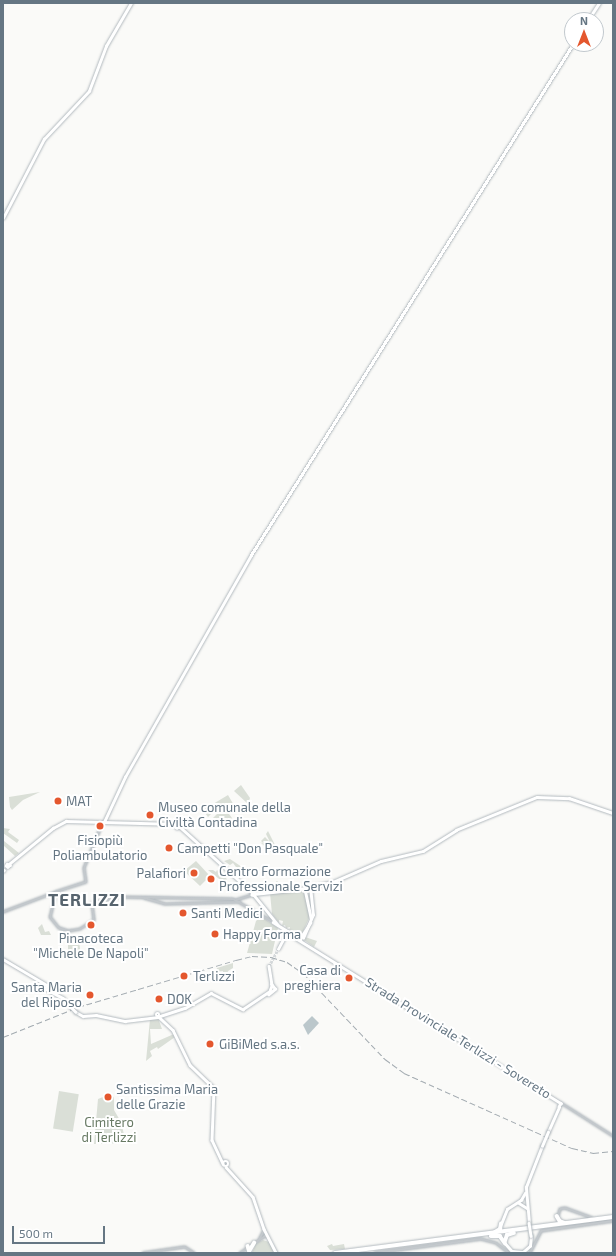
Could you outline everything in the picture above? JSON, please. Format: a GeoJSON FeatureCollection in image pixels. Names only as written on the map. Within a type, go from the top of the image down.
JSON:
{"type":"FeatureCollection","features":[{"type":"Feature","properties":{"kind":"highway"},"geometry":{"type":"LineString","coordinates":[[478,1236],[498,1236],[506,1243],[508,1234],[553,1224],[558,1216],[562,1222],[581,1222]]}},
{"type":"Feature","properties":{"kind":"highway"},"geometry":{"type":"LineString","coordinates":[[540,1227],[613,1218]]}},
{"type":"Feature","properties":{"kind":"highway"},"geometry":{"type":"LineString","coordinates":[[336,1253],[613,1218]]}},
{"type":"Feature","properties":{"kind":"highway"},"geometry":{"type":"LineString","coordinates":[[360,1253],[498,1232],[501,1224],[508,1230],[526,1230]]}},
{"type":"Feature","properties":{"kind":"highway"},"geometry":{"type":"LineString","coordinates":[[250,1252],[254,1243]]}},
{"type":"Feature","properties":{"kind":"highway"},"geometry":{"type":"LineString","coordinates":[[248,1246],[250,1252]]}},
{"type":"Feature","properties":{"kind":"highway"},"geometry":{"type":"LineString","coordinates":[[241,1252],[250,1252]]}},
{"type":"Feature","properties":{"kind":"highway"},"geometry":{"type":"LineString","coordinates":[[351,1253],[374,1252]]}},
{"type":"Feature","properties":{"kind":"main road"},"geometry":{"type":"LineString","coordinates":[[3,218],[44,139],[89,91],[106,46],[131,3]]}},
{"type":"Feature","properties":{"kind":"main road"},"geometry":{"type":"LineString","coordinates":[[593,12],[599,3]]}},
{"type":"Feature","properties":{"kind":"main road"},"geometry":{"type":"LineString","coordinates":[[104,822],[115,795],[251,555],[568,52]]}},
{"type":"Feature","properties":{"kind":"main road"},"geometry":{"type":"LineString","coordinates":[[253,894],[322,885],[381,861],[423,851],[456,830],[537,797],[569,798],[613,813]]}},
{"type":"Feature","properties":{"kind":"main road"},"geometry":{"type":"LineString","coordinates":[[3,870],[60,822],[74,819],[104,822],[170,824],[177,826],[253,894],[272,920],[284,929],[287,933],[278,949]]}},
{"type":"Feature","properties":{"kind":"main road"},"geometry":{"type":"LineString","coordinates":[[301,938],[313,915],[310,887]]}},
{"type":"Feature","properties":{"kind":"main road"},"geometry":{"type":"LineString","coordinates":[[301,938],[311,915],[308,893],[304,888]]}},
{"type":"Feature","properties":{"kind":"main road","name":"Strada Provinciale Terlizzi - Sovereto"},"geometry":{"type":"LineString","coordinates":[[287,933],[301,938],[560,1103]]}},
{"type":"Feature","properties":{"kind":"main road"},"geometry":{"type":"LineString","coordinates":[[3,959],[42,982],[50,993],[62,997],[76,1012],[83,1016],[96,1015],[125,1021],[165,1016],[211,993],[243,1008],[268,992],[271,984],[269,966]]}},
{"type":"Feature","properties":{"kind":"main road"},"geometry":{"type":"LineString","coordinates":[[158,1016],[173,1030],[190,1065],[214,1088],[212,1140],[221,1161],[253,1197],[265,1235],[276,1252]]}},
{"type":"Feature","properties":{"kind":"main road"},"geometry":{"type":"LineString","coordinates":[[506,1243],[513,1251],[524,1252],[530,1246],[531,1236],[526,1201],[527,1181],[560,1103]]}},
{"type":"Feature","properties":{"kind":"main road"},"geometry":{"type":"LineString","coordinates":[[501,1224],[506,1209],[518,1202],[526,1192]]}},
{"type":"Feature","properties":{"kind":"main road"},"geometry":{"type":"LineString","coordinates":[[518,1202],[526,1201]]}},
{"type":"Feature","properties":{"kind":"main road"},"geometry":{"type":"LineString","coordinates":[[518,1202],[527,1208]]}},
{"type":"Feature","properties":{"kind":"street"},"geometry":{"type":"LineString","coordinates":[[3,912],[86,882],[84,868],[104,822]]}},
{"type":"Feature","properties":{"kind":"street"},"geometry":{"type":"LineString","coordinates":[[56,892],[50,913],[52,922],[59,928],[75,931],[94,920],[92,902],[117,897],[232,900],[241,902],[272,920]]}},
{"type":"Feature","properties":{"kind":"street"},"geometry":{"type":"LineString","coordinates":[[144,898],[148,901],[165,904],[232,900],[253,894]]}},
{"type":"Feature","properties":{"kind":"street"},"geometry":{"type":"LineString","coordinates":[[148,901],[149,897]]}},
{"type":"Feature","properties":{"kind":"street","name":"Strada Provinciale Terlizzi - Sovereto"},"geometry":{"type":"LineString","coordinates":[[560,1103],[613,1136]]}},
{"type":"Feature","properties":{"kind":"street"},"geometry":{"type":"LineString","coordinates":[[558,1216],[563,1208],[586,1218],[613,1218]]}},
{"type":"Feature","properties":{"kind":"street"},"geometry":{"type":"LineString","coordinates":[[530,1253],[541,1231],[613,1218]]}},
{"type":"Feature","properties":{"kind":"street"},"geometry":{"type":"LineString","coordinates":[[263,1239],[265,1235]]}},
{"type":"Feature","properties":{"kind":"street"},"geometry":{"type":"LineString","coordinates":[[241,1252],[265,1235]]}},
{"type":"Feature","properties":{"kind":"street"},"geometry":{"type":"LineString","coordinates":[[258,1240],[263,1239],[270,1241]]}},
{"type":"Feature","properties":{"kind":"street"},"geometry":{"type":"LineString","coordinates":[[374,1252],[476,1239],[490,1241],[509,1253]]}},
{"type":"Feature","properties":{"kind":"street"},"geometry":{"type":"LineString","coordinates":[[501,1247],[506,1243]]}},
{"type":"Feature","properties":{"kind":"street"},"geometry":{"type":"LineString","coordinates":[[143,1253],[186,1247],[194,1253]]}},
{"type":"Feature","properties":{"kind":"green space"},"geometry":{"type":"Polygon","coordinates":[[[241,785],[250,798],[248,804],[234,791],[241,785]]]}},
{"type":"Feature","properties":{"kind":"green space"},"geometry":{"type":"Polygon","coordinates":[[[40,792],[23,800],[12,810],[10,807],[9,797],[40,792]]]}},
{"type":"Feature","properties":{"kind":"green space"},"geometry":{"type":"Polygon","coordinates":[[[228,795],[235,807],[229,814],[232,818],[229,821],[226,818],[219,824],[213,818],[217,814],[214,811],[208,817],[203,810],[228,795]]]}},
{"type":"Feature","properties":{"kind":"green space"},"geometry":{"type":"Polygon","coordinates":[[[3,828],[10,829],[8,832],[19,840],[17,843],[3,833],[3,828]]]}},
{"type":"Feature","properties":{"kind":"green space"},"geometry":{"type":"Polygon","coordinates":[[[268,831],[277,849],[273,854],[260,842],[264,844],[261,841],[265,837],[270,842],[266,834],[268,831]]]}},
{"type":"Feature","properties":{"kind":"green space"},"geometry":{"type":"Polygon","coordinates":[[[3,839],[19,853],[15,856],[3,845],[3,839]]]}},
{"type":"Feature","properties":{"kind":"green space"},"geometry":{"type":"Polygon","coordinates":[[[230,859],[242,867],[239,871],[233,863],[230,865],[224,861],[230,859]]]}},
{"type":"Feature","properties":{"kind":"green space"},"geometry":{"type":"Polygon","coordinates":[[[196,861],[210,876],[200,886],[184,871],[196,861]]]}},
{"type":"Feature","properties":{"kind":"green space"},"geometry":{"type":"Polygon","coordinates":[[[208,870],[213,870],[216,872],[217,870],[227,879],[223,882],[208,870]]]}},
{"type":"Feature","properties":{"kind":"green space"},"geometry":{"type":"Polygon","coordinates":[[[277,881],[285,889],[269,888],[277,881]]]}},
{"type":"Feature","properties":{"kind":"green space"},"geometry":{"type":"Polygon","coordinates":[[[304,891],[310,916],[302,934],[297,935],[289,931],[290,927],[286,928],[285,925],[282,926],[283,921],[279,920],[279,923],[272,914],[270,893],[304,891]]]}},
{"type":"Feature","properties":{"kind":"green space"},"geometry":{"type":"Polygon","coordinates":[[[261,916],[278,928],[272,954],[247,953],[256,921],[261,916]]]}},
{"type":"Feature","properties":{"kind":"green space"},"geometry":{"type":"Polygon","coordinates":[[[42,924],[45,932],[49,931],[51,935],[41,935],[38,928],[42,924]]]}},
{"type":"Feature","properties":{"kind":"green space"},"geometry":{"type":"Polygon","coordinates":[[[305,937],[317,941],[314,947],[304,940],[305,937]]]}},
{"type":"Feature","properties":{"kind":"green space"},"geometry":{"type":"Polygon","coordinates":[[[68,941],[79,941],[81,956],[68,957],[68,941]]]}},
{"type":"Feature","properties":{"kind":"green space"},"geometry":{"type":"Polygon","coordinates":[[[233,963],[233,968],[228,971],[225,983],[222,977],[223,971],[216,972],[217,968],[233,963]]]}},
{"type":"Feature","properties":{"kind":"green space"},"geometry":{"type":"Polygon","coordinates":[[[158,1018],[162,1029],[150,1029],[151,1044],[174,1034],[175,1037],[158,1049],[157,1047],[150,1051],[152,1056],[146,1061],[150,1019],[158,1018]]]}},
{"type":"Feature","properties":{"kind":"green space"},"geometry":{"type":"Polygon","coordinates":[[[59,1091],[79,1094],[73,1132],[53,1129],[59,1091]]]}},
{"type":"Feature","properties":{"kind":"green space","name":"Cimitero di Terlizzi"},"geometry":{"type":"Polygon","coordinates":[[[108,1095],[114,1097],[114,1110],[121,1122],[126,1143],[94,1144],[98,1099],[108,1095]]]}},
{"type":"Feature","properties":{"kind":"green space"},"geometry":{"type":"Polygon","coordinates":[[[263,1240],[269,1242],[275,1253],[252,1253],[256,1243],[263,1240]]]}},
{"type":"Feature","properties":{"kind":"green space"},"geometry":{"type":"Polygon","coordinates":[[[332,1244],[333,1246],[344,1244],[345,1249],[330,1250],[327,1246],[332,1244]]]}},
{"type":"Feature","properties":{"kind":"shaded area"},"geometry":{"type":"Polygon","coordinates":[[[312,1016],[319,1023],[308,1035],[303,1025],[312,1016]]]}},
{"type":"Feature","properties":{"kind":"tunnel"},"geometry":{"type":"LineString","coordinates":[[269,966],[278,949]]}},
{"type":"Feature","properties":{"kind":"railway"},"geometry":{"type":"LineString","coordinates":[[3,1037],[78,1007],[236,960],[252,956],[271,957],[287,962],[303,973],[385,1059],[404,1073],[572,1148],[593,1153],[613,1151]]}},
{"type":"Feature","properties":{"kind":"place","name":"MAT"},"geometry":{"type":"Point","coordinates":[58,801]}},
{"type":"Feature","properties":{"kind":"place","name":"Museo comunale della Civiltà Contadina"},"geometry":{"type":"Point","coordinates":[150,815]}},
{"type":"Feature","properties":{"kind":"place","name":"Fisiopiù Poliambulatorio"},"geometry":{"type":"Point","coordinates":[100,826]}},
{"type":"Feature","properties":{"kind":"place","name":"Campetti \"Don Pasquale\""},"geometry":{"type":"Point","coordinates":[169,848]}},
{"type":"Feature","properties":{"kind":"place","name":"Palafiori"},"geometry":{"type":"Point","coordinates":[194,873]}},
{"type":"Feature","properties":{"kind":"place","name":"Centro Formazione Professionale Servizi"},"geometry":{"type":"Point","coordinates":[211,879]}},
{"type":"Feature","properties":{"kind":"place","name":"Santi Medici"},"geometry":{"type":"Point","coordinates":[183,913]}},
{"type":"Feature","properties":{"kind":"place","name":"Pinacoteca \"Michele De Napoli\""},"geometry":{"type":"Point","coordinates":[91,925]}},
{"type":"Feature","properties":{"kind":"place","name":"Happy Forma"},"geometry":{"type":"Point","coordinates":[215,934]}},
{"type":"Feature","properties":{"kind":"place","name":"Terlizzi"},"geometry":{"type":"Point","coordinates":[184,976]}},
{"type":"Feature","properties":{"kind":"place","name":"Casa di preghiera"},"geometry":{"type":"Point","coordinates":[349,978]}},
{"type":"Feature","properties":{"kind":"place","name":"Santa Maria del Riposo"},"geometry":{"type":"Point","coordinates":[90,995]}},
{"type":"Feature","properties":{"kind":"place","name":"DOK"},"geometry":{"type":"Point","coordinates":[159,999]}},
{"type":"Feature","properties":{"kind":"place","name":"GiBiMed s.a.s."},"geometry":{"type":"Point","coordinates":[210,1044]}},
{"type":"Feature","properties":{"kind":"place","name":"Santissima Maria delle Grazie"},"geometry":{"type":"Point","coordinates":[108,1097]}},
{"type":"Feature","properties":{"kind":"district","name":"TERLIZZI"},"geometry":{"type":"Point","coordinates":[87,900]}}]}
